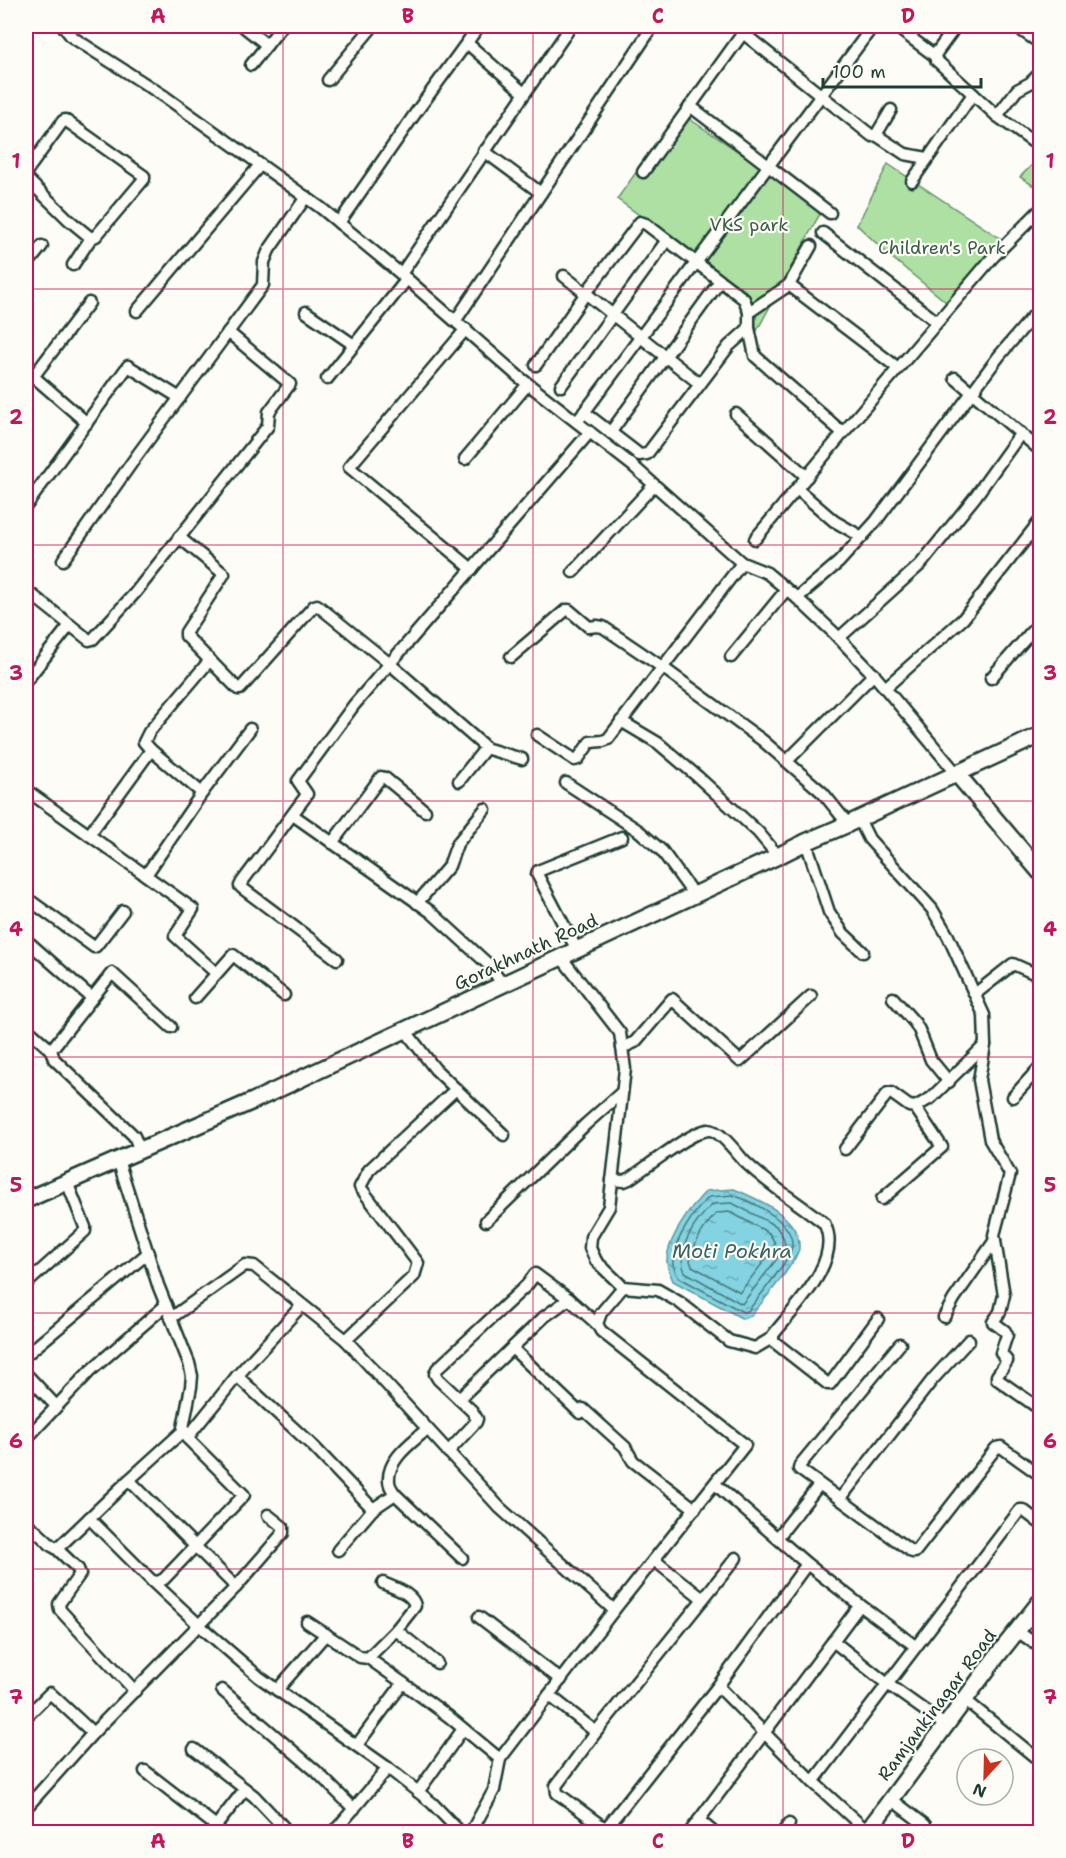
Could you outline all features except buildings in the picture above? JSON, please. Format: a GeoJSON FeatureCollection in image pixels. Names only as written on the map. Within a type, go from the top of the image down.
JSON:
{"type":"FeatureCollection","features":[{"type":"Feature","properties":{"kind":"main road","name":"Gorakhnath Road"},"geometry":{"type":"LineString","coordinates":[[26,1200],[253,1101],[806,842],[1041,735]]}},
{"type":"Feature","properties":{"kind":"main road"},"geometry":{"type":"LineString","coordinates":[[957,774],[1041,872]]}},
{"type":"Feature","properties":{"kind":"main road","name":"Ramjankinagar Road"},"geometry":{"type":"LineString","coordinates":[[867,1832],[945,1725],[1041,1602]]}},
{"type":"Feature","properties":{"kind":"street"},"geometry":{"type":"LineString","coordinates":[[63,26],[72,37],[164,96],[306,197],[456,320],[528,384],[632,465],[742,563],[767,573],[797,598],[874,674],[957,774]]}},
{"type":"Feature","properties":{"kind":"street"},"geometry":{"type":"LineString","coordinates":[[243,26],[267,45]]}},
{"type":"Feature","properties":{"kind":"street"},"geometry":{"type":"LineString","coordinates":[[251,65],[282,26]]}},
{"type":"Feature","properties":{"kind":"street"},"geometry":{"type":"LineString","coordinates":[[328,80],[373,26]]}},
{"type":"Feature","properties":{"kind":"street"},"geometry":{"type":"LineString","coordinates":[[339,223],[479,26]]}},
{"type":"Feature","properties":{"kind":"street"},"geometry":{"type":"LineString","coordinates":[[327,379],[404,277],[484,151],[571,26]]}},
{"type":"Feature","properties":{"kind":"street"},"geometry":{"type":"LineString","coordinates":[[456,320],[653,26]]}},
{"type":"Feature","properties":{"kind":"street"},"geometry":{"type":"LineString","coordinates":[[577,422],[873,26]]}},
{"type":"Feature","properties":{"kind":"street"},"geometry":{"type":"LineString","coordinates":[[896,26],[935,56],[951,76],[997,116],[1041,147]]}},
{"type":"Feature","properties":{"kind":"street"},"geometry":{"type":"LineString","coordinates":[[935,56],[956,26]]}},
{"type":"Feature","properties":{"kind":"street"},"geometry":{"type":"LineString","coordinates":[[1015,26],[1030,30],[1041,43]]}},
{"type":"Feature","properties":{"kind":"street"},"geometry":{"type":"LineString","coordinates":[[643,172],[745,29],[821,96],[872,136],[876,135],[905,154],[927,158]]}},
{"type":"Feature","properties":{"kind":"street"},"geometry":{"type":"LineString","coordinates":[[467,43],[524,93]]}},
{"type":"Feature","properties":{"kind":"street"},"geometry":{"type":"LineString","coordinates":[[997,116],[1017,90],[1030,83],[1041,73]]}},
{"type":"Feature","properties":{"kind":"street"},"geometry":{"type":"LineString","coordinates":[[912,181],[973,94]]}},
{"type":"Feature","properties":{"kind":"street"},"geometry":{"type":"LineString","coordinates":[[690,105],[830,213]]}},
{"type":"Feature","properties":{"kind":"street"},"geometry":{"type":"LineString","coordinates":[[876,135],[891,110]]}},
{"type":"Feature","properties":{"kind":"street"},"geometry":{"type":"LineString","coordinates":[[26,172],[65,120],[144,176],[144,179],[96,236],[91,238],[73,265]]}},
{"type":"Feature","properties":{"kind":"street"},"geometry":{"type":"LineString","coordinates":[[484,151],[541,193]]}},
{"type":"Feature","properties":{"kind":"street"},"geometry":{"type":"LineString","coordinates":[[137,311],[260,165]]}},
{"type":"Feature","properties":{"kind":"street"},"geometry":{"type":"LineString","coordinates":[[26,177],[69,220],[91,238]]}},
{"type":"Feature","properties":{"kind":"street"},"geometry":{"type":"LineString","coordinates":[[63,560],[263,285],[264,262],[268,250],[306,197]]}},
{"type":"Feature","properties":{"kind":"street"},"geometry":{"type":"LineString","coordinates":[[755,539],[993,257],[1041,210]]}},
{"type":"Feature","properties":{"kind":"street"},"geometry":{"type":"LineString","coordinates":[[536,365],[586,293],[640,222],[646,224],[744,299],[750,312],[748,328],[755,356],[843,434]]}},
{"type":"Feature","properties":{"kind":"street"},"geometry":{"type":"LineString","coordinates":[[823,233],[937,322]]}},
{"type":"Feature","properties":{"kind":"street"},"geometry":{"type":"LineString","coordinates":[[561,386],[667,240]]}},
{"type":"Feature","properties":{"kind":"street"},"geometry":{"type":"LineString","coordinates":[[26,266],[42,246]]}},
{"type":"Feature","properties":{"kind":"street"},"geometry":{"type":"LineString","coordinates":[[750,312],[789,285],[811,246]]}},
{"type":"Feature","properties":{"kind":"street"},"geometry":{"type":"LineString","coordinates":[[564,276],[700,384]]}},
{"type":"Feature","properties":{"kind":"street"},"geometry":{"type":"LineString","coordinates":[[610,433],[720,281]]}},
{"type":"Feature","properties":{"kind":"street"},"geometry":{"type":"LineString","coordinates":[[789,285],[898,368]]}},
{"type":"Feature","properties":{"kind":"street"},"geometry":{"type":"LineString","coordinates":[[87,423],[29,373],[88,303]]}},
{"type":"Feature","properties":{"kind":"street"},"geometry":{"type":"LineString","coordinates":[[797,598],[840,562],[876,521],[971,392],[1041,308]]}},
{"type":"Feature","properties":{"kind":"street"},"geometry":{"type":"LineString","coordinates":[[306,312],[354,345]]}},
{"type":"Feature","properties":{"kind":"street"},"geometry":{"type":"LineString","coordinates":[[584,412],[639,455],[647,454],[729,346],[748,328]]}},
{"type":"Feature","properties":{"kind":"street"},"geometry":{"type":"LineString","coordinates":[[466,329],[349,467],[472,569]]}},
{"type":"Feature","properties":{"kind":"street"},"geometry":{"type":"LineString","coordinates":[[26,590],[89,640],[93,639],[135,594],[267,426],[269,412],[290,385],[228,332]]}},
{"type":"Feature","properties":{"kind":"street"},"geometry":{"type":"LineString","coordinates":[[26,506],[128,366],[180,398]]}},
{"type":"Feature","properties":{"kind":"street"},"geometry":{"type":"LineString","coordinates":[[955,378],[1041,450]]}},
{"type":"Feature","properties":{"kind":"street"},"geometry":{"type":"LineString","coordinates":[[465,459],[528,384]]}},
{"type":"Feature","properties":{"kind":"street"},"geometry":{"type":"LineString","coordinates":[[736,414],[807,477]]}},
{"type":"Feature","properties":{"kind":"street"},"geometry":{"type":"LineString","coordinates":[[338,959],[240,886],[307,795],[298,781],[354,705],[590,432]]}},
{"type":"Feature","properties":{"kind":"street"},"geometry":{"type":"LineString","coordinates":[[839,638],[921,564],[975,497],[1021,434]]}},
{"type":"Feature","properties":{"kind":"street"},"geometry":{"type":"LineString","coordinates":[[573,572],[654,485]]}},
{"type":"Feature","properties":{"kind":"street"},"geometry":{"type":"LineString","coordinates":[[797,489],[834,521],[862,537]]}},
{"type":"Feature","properties":{"kind":"street"},"geometry":{"type":"LineString","coordinates":[[885,688],[963,619],[1041,521]]}},
{"type":"Feature","properties":{"kind":"street"},"geometry":{"type":"LineString","coordinates":[[179,537],[224,574],[185,634],[239,689],[317,605],[390,664],[485,748],[522,759]]}},
{"type":"Feature","properties":{"kind":"street"},"geometry":{"type":"LineString","coordinates":[[537,735],[574,760],[590,742],[605,741],[742,563]]}},
{"type":"Feature","properties":{"kind":"street"},"geometry":{"type":"LineString","coordinates":[[731,657],[786,590]]}},
{"type":"Feature","properties":{"kind":"street"},"geometry":{"type":"LineString","coordinates":[[511,657],[567,610],[587,627],[603,627],[662,667],[787,761],[853,822],[932,909],[948,936],[984,1015],[985,1045],[979,1080],[990,1140],[1010,1174],[994,1235],[1004,1294],[1003,1306],[993,1323],[1007,1335],[1000,1353],[1006,1362],[997,1379],[1041,1409]]}},
{"type":"Feature","properties":{"kind":"street"},"geometry":{"type":"LineString","coordinates":[[991,678],[1041,621]]}},
{"type":"Feature","properties":{"kind":"street"},"geometry":{"type":"LineString","coordinates":[[26,681],[70,625]]}},
{"type":"Feature","properties":{"kind":"street"},"geometry":{"type":"LineString","coordinates":[[202,793],[144,742],[148,732],[210,660]]}},
{"type":"Feature","properties":{"kind":"street"},"geometry":{"type":"LineString","coordinates":[[787,761],[874,674]]}},
{"type":"Feature","properties":{"kind":"street"},"geometry":{"type":"LineString","coordinates":[[621,721],[658,743],[698,777],[759,832],[778,856]]}},
{"type":"Feature","properties":{"kind":"street"},"geometry":{"type":"LineString","coordinates":[[146,876],[202,793],[250,729]]}},
{"type":"Feature","properties":{"kind":"street"},"geometry":{"type":"LineString","coordinates":[[459,781],[485,748]]}},
{"type":"Feature","properties":{"kind":"street"},"geometry":{"type":"LineString","coordinates":[[89,835],[151,750]]}},
{"type":"Feature","properties":{"kind":"street"},"geometry":{"type":"LineString","coordinates":[[332,843],[381,777],[425,811]]}},
{"type":"Feature","properties":{"kind":"street"},"geometry":{"type":"LineString","coordinates":[[566,783],[639,831],[662,851],[694,895]]}},
{"type":"Feature","properties":{"kind":"street"},"geometry":{"type":"LineString","coordinates":[[26,790],[193,909],[175,936],[216,973]]}},
{"type":"Feature","properties":{"kind":"street"},"geometry":{"type":"LineString","coordinates":[[417,903],[449,866],[457,844],[485,809]]}},
{"type":"Feature","properties":{"kind":"street"},"geometry":{"type":"LineString","coordinates":[[292,815],[431,912],[489,965],[503,985]]}},
{"type":"Feature","properties":{"kind":"street"},"geometry":{"type":"LineString","coordinates":[[577,950],[537,874],[538,871],[622,837]]}},
{"type":"Feature","properties":{"kind":"street"},"geometry":{"type":"LineString","coordinates":[[806,842],[829,912],[843,933],[863,952]]}},
{"type":"Feature","properties":{"kind":"street"},"geometry":{"type":"LineString","coordinates":[[26,906],[32,902],[94,947],[123,911]]}},
{"type":"Feature","properties":{"kind":"street"},"geometry":{"type":"LineString","coordinates":[[26,940],[92,998]]}},
{"type":"Feature","properties":{"kind":"street"},"geometry":{"type":"LineString","coordinates":[[195,998],[231,955],[234,955],[284,995]]}},
{"type":"Feature","properties":{"kind":"street"},"geometry":{"type":"LineString","coordinates":[[561,957],[620,1033],[625,1069],[622,1092],[612,1180],[609,1207],[591,1237],[590,1248],[596,1261],[623,1287],[658,1290],[679,1302],[729,1341],[755,1348],[772,1338],[820,1275],[829,1247],[829,1236],[824,1223],[750,1166],[714,1131],[708,1130],[682,1142],[624,1182],[612,1180]]}},
{"type":"Feature","properties":{"kind":"street"},"geometry":{"type":"LineString","coordinates":[[975,994],[1013,964],[1041,976]]}},
{"type":"Feature","properties":{"kind":"street"},"geometry":{"type":"LineString","coordinates":[[51,1050],[112,973],[171,1027]]}},
{"type":"Feature","properties":{"kind":"street"},"geometry":{"type":"LineString","coordinates":[[622,1047],[635,1042],[672,999],[741,1061],[811,996]]}},
{"type":"Feature","properties":{"kind":"street"},"geometry":{"type":"LineString","coordinates":[[893,998],[920,1030],[932,1060],[949,1082]]}},
{"type":"Feature","properties":{"kind":"street"},"geometry":{"type":"LineString","coordinates":[[26,1028],[51,1050],[54,1059],[134,1136],[140,1150]]}},
{"type":"Feature","properties":{"kind":"street"},"geometry":{"type":"LineString","coordinates":[[405,1030],[435,1069],[504,1135]]}},
{"type":"Feature","properties":{"kind":"street"},"geometry":{"type":"LineString","coordinates":[[845,1149],[888,1093],[909,1106],[915,1107],[931,1098],[985,1045]]}},
{"type":"Feature","properties":{"kind":"street"},"geometry":{"type":"LineString","coordinates":[[1013,1096],[1041,1067]]}},
{"type":"Feature","properties":{"kind":"street"},"geometry":{"type":"LineString","coordinates":[[346,1340],[414,1276],[418,1263],[360,1187],[369,1170],[456,1089]]}},
{"type":"Feature","properties":{"kind":"street"},"geometry":{"type":"LineString","coordinates":[[486,1221],[622,1092]]}},
{"type":"Feature","properties":{"kind":"street"},"geometry":{"type":"LineString","coordinates":[[882,1199],[942,1147],[915,1107]]}},
{"type":"Feature","properties":{"kind":"street"},"geometry":{"type":"LineString","coordinates":[[118,1160],[166,1305],[189,1363],[192,1376],[185,1435]]}},
{"type":"Feature","properties":{"kind":"street"},"geometry":{"type":"LineString","coordinates":[[26,1284],[85,1231],[67,1182]]}},
{"type":"Feature","properties":{"kind":"street"},"geometry":{"type":"LineString","coordinates":[[944,1317],[995,1240]]}},
{"type":"Feature","properties":{"kind":"street"},"geometry":{"type":"LineString","coordinates":[[26,1355],[148,1253]]}},
{"type":"Feature","properties":{"kind":"street"},"geometry":{"type":"LineString","coordinates":[[171,1318],[245,1265],[254,1266],[346,1340],[500,1508],[614,1610]]}},
{"type":"Feature","properties":{"kind":"street"},"geometry":{"type":"LineString","coordinates":[[448,1452],[477,1421],[472,1411],[438,1379],[435,1374],[437,1369],[527,1285],[535,1274],[569,1299],[597,1324],[601,1331],[745,1445],[500,1759],[494,1790],[471,1833]]}},
{"type":"Feature","properties":{"kind":"street"},"geometry":{"type":"LineString","coordinates":[[597,1324],[601,1313],[623,1287]]}},
{"type":"Feature","properties":{"kind":"street"},"geometry":{"type":"LineString","coordinates":[[459,1399],[544,1317],[569,1299]]}},
{"type":"Feature","properties":{"kind":"street"},"geometry":{"type":"LineString","coordinates":[[26,1439],[90,1371],[166,1305]]}},
{"type":"Feature","properties":{"kind":"street"},"geometry":{"type":"LineString","coordinates":[[56,1548],[129,1480],[185,1435],[303,1305]]}},
{"type":"Feature","properties":{"kind":"street"},"geometry":{"type":"LineString","coordinates":[[772,1338],[830,1384],[878,1319]]}},
{"type":"Feature","properties":{"kind":"street"},"geometry":{"type":"LineString","coordinates":[[840,1499],[933,1379],[969,1340]]}},
{"type":"Feature","properties":{"kind":"street"},"geometry":{"type":"LineString","coordinates":[[900,1344],[799,1469],[912,1552],[915,1552],[996,1448],[1001,1447],[1041,1475]]}},
{"type":"Feature","properties":{"kind":"street"},"geometry":{"type":"LineString","coordinates":[[512,1348],[625,1447],[633,1461],[695,1509]]}},
{"type":"Feature","properties":{"kind":"street"},"geometry":{"type":"LineString","coordinates":[[26,1374],[57,1406]]}},
{"type":"Feature","properties":{"kind":"street"},"geometry":{"type":"LineString","coordinates":[[237,1376],[314,1447],[373,1509]]}},
{"type":"Feature","properties":{"kind":"street"},"geometry":{"type":"LineString","coordinates":[[427,1429],[395,1460],[388,1483],[395,1494],[462,1558]]}},
{"type":"Feature","properties":{"kind":"street"},"geometry":{"type":"LineString","coordinates":[[152,1581],[158,1582],[164,1579],[244,1495],[185,1435]]}},
{"type":"Feature","properties":{"kind":"street"},"geometry":{"type":"LineString","coordinates":[[129,1480],[236,1587]]}},
{"type":"Feature","properties":{"kind":"street"},"geometry":{"type":"LineString","coordinates":[[715,1484],[807,1564],[915,1646]]}},
{"type":"Feature","properties":{"kind":"street"},"geometry":{"type":"LineString","coordinates":[[778,1537],[819,1485]]}},
{"type":"Feature","properties":{"kind":"street"},"geometry":{"type":"LineString","coordinates":[[338,1550],[373,1509],[395,1494]]}},
{"type":"Feature","properties":{"kind":"street"},"geometry":{"type":"LineString","coordinates":[[813,1782],[886,1683],[1020,1510],[1041,1523]]}},
{"type":"Feature","properties":{"kind":"street"},"geometry":{"type":"LineString","coordinates":[[26,1808],[93,1733],[236,1587],[283,1533],[283,1527],[268,1515]]}},
{"type":"Feature","properties":{"kind":"street"},"geometry":{"type":"LineString","coordinates":[[89,1518],[199,1625],[259,1677],[388,1768],[432,1803],[460,1833]]}},
{"type":"Feature","properties":{"kind":"street"},"geometry":{"type":"LineString","coordinates":[[26,1522],[78,1569],[80,1574],[59,1604],[60,1610],[135,1691]]}},
{"type":"Feature","properties":{"kind":"street"},"geometry":{"type":"LineString","coordinates":[[736,1558],[596,1732],[556,1786],[557,1793],[604,1831],[718,1686],[807,1564]]}},
{"type":"Feature","properties":{"kind":"street"},"geometry":{"type":"LineString","coordinates":[[654,1560],[703,1599]]}},
{"type":"Feature","properties":{"kind":"street"},"geometry":{"type":"LineString","coordinates":[[368,1658],[396,1630],[415,1606],[410,1597],[382,1583]]}},
{"type":"Feature","properties":{"kind":"street"},"geometry":{"type":"LineString","coordinates":[[690,1833],[860,1605]]}},
{"type":"Feature","properties":{"kind":"street"},"geometry":{"type":"LineString","coordinates":[[479,1617],[561,1680]]}},
{"type":"Feature","properties":{"kind":"street"},"geometry":{"type":"LineString","coordinates":[[307,1622],[360,1657],[368,1658],[500,1759]]}},
{"type":"Feature","properties":{"kind":"street"},"geometry":{"type":"LineString","coordinates":[[396,1630],[437,1663]]}},
{"type":"Feature","properties":{"kind":"street"},"geometry":{"type":"LineString","coordinates":[[1017,1630],[1041,1647]]}},
{"type":"Feature","properties":{"kind":"street"},"geometry":{"type":"LineString","coordinates":[[277,1690],[326,1634]]}},
{"type":"Feature","properties":{"kind":"street"},"geometry":{"type":"LineString","coordinates":[[833,1641],[886,1683],[945,1725]]}},
{"type":"Feature","properties":{"kind":"street"},"geometry":{"type":"LineString","coordinates":[[357,1745],[403,1683]]}},
{"type":"Feature","properties":{"kind":"street"},"geometry":{"type":"LineString","coordinates":[[718,1686],[813,1782],[867,1832]]}},
{"type":"Feature","properties":{"kind":"street"},"geometry":{"type":"LineString","coordinates":[[222,1690],[316,1771],[354,1809]]}},
{"type":"Feature","properties":{"kind":"street"},"geometry":{"type":"LineString","coordinates":[[26,1717],[50,1693],[93,1733]]}},
{"type":"Feature","properties":{"kind":"street"},"geometry":{"type":"LineString","coordinates":[[549,1695],[596,1732]]}},
{"type":"Feature","properties":{"kind":"street"},"geometry":{"type":"LineString","coordinates":[[964,1700],[1041,1761]]}},
{"type":"Feature","properties":{"kind":"street"},"geometry":{"type":"LineString","coordinates":[[418,1792],[463,1729]]}},
{"type":"Feature","properties":{"kind":"street"},"geometry":{"type":"LineString","coordinates":[[194,1749],[254,1796],[288,1833]]}},
{"type":"Feature","properties":{"kind":"street"},"geometry":{"type":"LineString","coordinates":[[334,1833],[388,1768]]}},
{"type":"Feature","properties":{"kind":"street"},"geometry":{"type":"LineString","coordinates":[[145,1771],[214,1829],[245,1789]]}},
{"type":"Feature","properties":{"kind":"street"},"geometry":{"type":"LineString","coordinates":[[891,1799],[925,1825],[927,1833]]}},
{"type":"Feature","properties":{"kind":"street"},"geometry":{"type":"LineString","coordinates":[[699,1820],[713,1833]]}},
{"type":"Feature","properties":{"kind":"green space","name":"VKS park"},"geometry":{"type":"Polygon","coordinates":[[[679,112],[823,208],[753,338],[754,308],[747,292],[617,199],[679,112]]]}},
{"type":"Feature","properties":{"kind":"green space"},"geometry":{"type":"Polygon","coordinates":[[[1040,157],[1040,190],[1020,177],[1040,157]]]}},
{"type":"Feature","properties":{"kind":"green space","name":"Children's Park"},"geometry":{"type":"Polygon","coordinates":[[[888,164],[1007,243],[951,306],[891,257],[857,225],[888,164]]]}},
{"type":"Feature","properties":{"kind":"water","name":"Moti Pokhra"},"geometry":{"type":"Polygon","coordinates":[[[734,1189],[766,1204],[786,1218],[798,1237],[799,1248],[778,1282],[751,1316],[743,1319],[673,1281],[667,1262],[675,1234],[687,1214],[706,1191],[734,1189]]]}}]}
